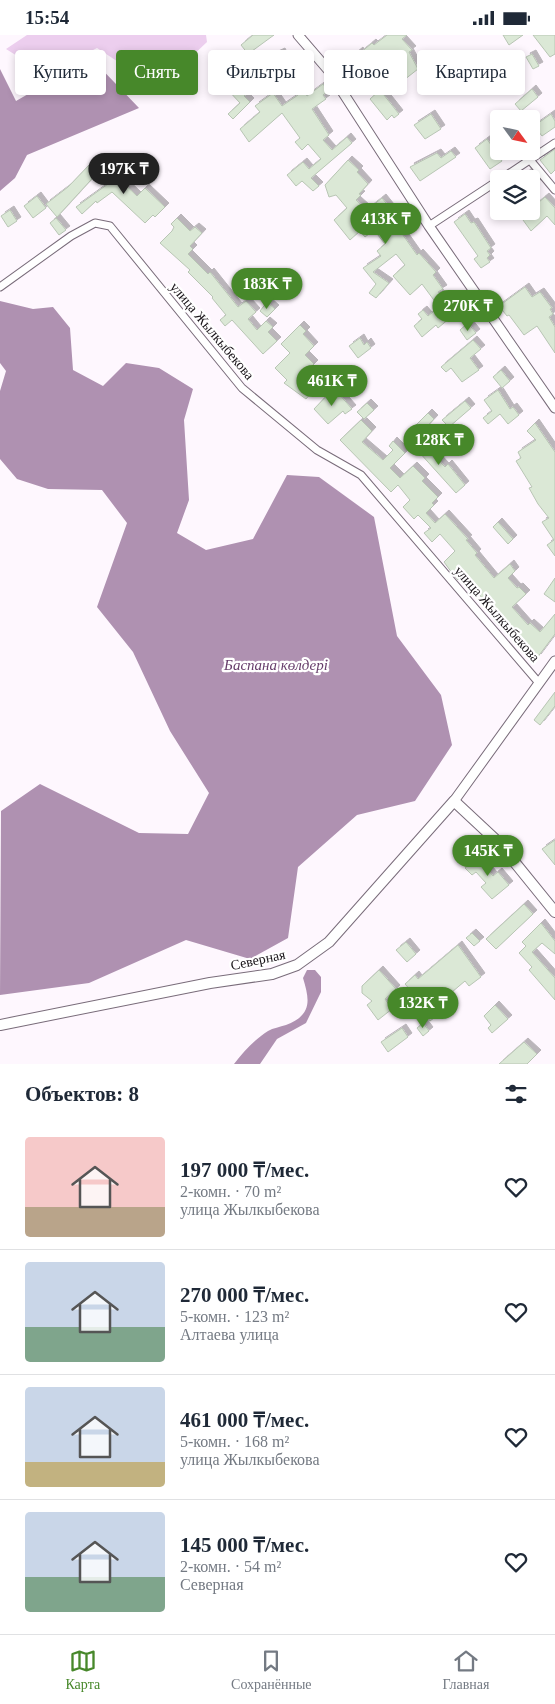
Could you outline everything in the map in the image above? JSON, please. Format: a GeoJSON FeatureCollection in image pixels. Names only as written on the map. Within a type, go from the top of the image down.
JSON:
{"type":"FeatureCollection","features":[{"type":"Feature","properties":{"kind":"main road"},"geometry":{"type":"LineString","coordinates":[[454,801],[499,843],[555,912]]}},
{"type":"Feature","properties":{"kind":"main road","name":"Северная"},"geometry":{"type":"LineString","coordinates":[[0,1025],[210,983],[272,974],[297,965],[329,942],[454,801]]}},
{"type":"Feature","properties":{"kind":"street"},"geometry":{"type":"LineString","coordinates":[[298,35],[329,71],[429,226],[555,409]]}},
{"type":"Feature","properties":{"kind":"street"},"geometry":{"type":"LineString","coordinates":[[540,153],[555,143]]}},
{"type":"Feature","properties":{"kind":"street"},"geometry":{"type":"LineString","coordinates":[[514,170],[528,160]]}},
{"type":"Feature","properties":{"kind":"street"},"geometry":{"type":"LineString","coordinates":[[531,160],[555,190]]}},
{"type":"Feature","properties":{"kind":"street"},"geometry":{"type":"LineString","coordinates":[[429,226],[490,186]]}},
{"type":"Feature","properties":{"kind":"street","name":"улица Жылкыбекова"},"geometry":{"type":"LineString","coordinates":[[0,287],[71,237],[95,223],[110,226],[242,388],[317,450],[361,475],[539,683]]}},
{"type":"Feature","properties":{"kind":"street"},"geometry":{"type":"LineString","coordinates":[[454,801],[555,661]]}},
{"type":"Feature","properties":{"kind":"shaded area"},"geometry":{"type":"Polygon","coordinates":[[[27,35],[206,35],[207,42],[198,50],[116,50],[116,60],[106,54],[106,50],[97,48],[93,50],[15,50],[15,55],[6,49],[27,35]]]}},
{"type":"Feature","properties":{"kind":"water"},"geometry":{"type":"Polygon","coordinates":[[[0,69],[16,101],[26,95],[106,95],[106,74],[116,84],[116,95],[127,95],[139,108],[27,155],[15,178],[0,191],[0,69]]]}},
{"type":"Feature","properties":{"kind":"water","name":"Баспана көлдері"},"geometry":{"type":"Polygon","coordinates":[[[0,301],[33,309],[53,307],[70,328],[73,370],[103,386],[126,363],[159,368],[193,389],[184,420],[189,500],[177,533],[206,550],[253,539],[287,475],[319,477],[374,517],[397,636],[441,695],[452,745],[415,801],[357,815],[298,867],[288,938],[250,959],[186,940],[89,983],[0,995],[1,811],[40,784],[139,833],[188,834],[209,793],[170,731],[133,652],[97,607],[127,523],[102,490],[48,489],[17,479],[0,459],[0,391],[6,371],[0,363],[0,301]]]}},
{"type":"Feature","properties":{"kind":"water"},"geometry":{"type":"Polygon","coordinates":[[[307,970],[315,970],[321,977],[321,992],[306,1023],[277,1039],[260,1064],[234,1064],[263,1034],[294,1021],[305,1012],[308,1000],[303,978],[307,970]]]}},
{"type":"Feature","properties":{"kind":"building"},"geometry":{"type":"Polygon","coordinates":[[[253,35],[274,35],[253,50],[245,50],[241,45],[253,35]]]}},
{"type":"Feature","properties":{"kind":"building"},"geometry":{"type":"Polygon","coordinates":[[[387,35],[407,35],[402,39],[412,50],[409,52],[417,70],[407,78],[407,50],[364,50],[372,43],[374,45],[387,35]]]}},
{"type":"Feature","properties":{"kind":"building"},"geometry":{"type":"Polygon","coordinates":[[[503,35],[523,35],[509,45],[503,35]]]}},
{"type":"Feature","properties":{"kind":"building"},"geometry":{"type":"Polygon","coordinates":[[[533,35],[555,35],[555,54],[550,57],[533,35]]]}},
{"type":"Feature","properties":{"kind":"building"},"geometry":{"type":"Polygon","coordinates":[[[532,54],[539,66],[533,69],[526,57],[532,54]]]}},
{"type":"Feature","properties":{"kind":"building"},"geometry":{"type":"Polygon","coordinates":[[[323,84],[323,95],[326,99],[312,109],[329,135],[323,140],[332,150],[347,137],[352,143],[311,178],[319,186],[313,191],[302,181],[296,186],[287,175],[303,162],[309,169],[321,159],[308,144],[302,150],[295,142],[300,138],[282,113],[249,142],[240,129],[260,112],[255,106],[270,95],[274,95],[282,106],[298,95],[314,95],[314,91],[323,84]]]}},
{"type":"Feature","properties":{"kind":"building"},"geometry":{"type":"Polygon","coordinates":[[[532,89],[538,97],[522,110],[515,104],[532,89]]]}},
{"type":"Feature","properties":{"kind":"building"},"geometry":{"type":"Polygon","coordinates":[[[233,95],[245,95],[244,96],[250,102],[233,119],[228,114],[240,103],[233,95]]]}},
{"type":"Feature","properties":{"kind":"building"},"geometry":{"type":"Polygon","coordinates":[[[374,95],[384,95],[399,114],[394,118],[392,115],[387,120],[370,99],[374,95]]]}},
{"type":"Feature","properties":{"kind":"building"},"geometry":{"type":"Polygon","coordinates":[[[431,114],[441,129],[425,139],[414,125],[431,114]]]}},
{"type":"Feature","properties":{"kind":"building"},"geometry":{"type":"Polygon","coordinates":[[[551,114],[555,121],[555,127],[542,136],[540,134],[540,122],[551,114]]]}},
{"type":"Feature","properties":{"kind":"building"},"geometry":{"type":"Polygon","coordinates":[[[487,139],[490,143],[490,160],[502,161],[490,169],[475,148],[487,139]]]}},
{"type":"Feature","properties":{"kind":"building"},"geometry":{"type":"Polygon","coordinates":[[[555,149],[555,170],[551,174],[540,160],[555,149]]]}},
{"type":"Feature","properties":{"kind":"building"},"geometry":{"type":"Polygon","coordinates":[[[451,151],[456,157],[420,181],[410,167],[437,153],[441,158],[451,151]]]}},
{"type":"Feature","properties":{"kind":"building"},"geometry":{"type":"Polygon","coordinates":[[[115,159],[120,164],[118,167],[122,172],[117,177],[137,196],[145,188],[165,207],[155,217],[153,215],[145,223],[112,192],[97,203],[96,201],[82,214],[76,207],[108,184],[99,174],[115,159]]]}},
{"type":"Feature","properties":{"kind":"building"},"geometry":{"type":"Polygon","coordinates":[[[348,160],[359,170],[357,172],[368,184],[356,200],[367,210],[382,198],[390,208],[386,211],[417,255],[419,253],[436,272],[433,275],[443,289],[438,292],[456,313],[438,328],[436,325],[422,337],[414,326],[422,319],[418,314],[423,310],[428,316],[439,307],[422,284],[410,295],[393,276],[405,265],[396,254],[373,272],[389,283],[376,298],[369,293],[376,284],[363,268],[381,256],[377,251],[385,244],[374,230],[365,237],[360,231],[350,240],[334,220],[347,208],[336,195],[329,197],[325,185],[348,160]]]}},
{"type":"Feature","properties":{"kind":"building"},"geometry":{"type":"Polygon","coordinates":[[[91,163],[100,170],[57,217],[46,204],[68,187],[91,163]]]}},
{"type":"Feature","properties":{"kind":"building"},"geometry":{"type":"Polygon","coordinates":[[[37,196],[46,208],[33,218],[24,206],[37,196]]]}},
{"type":"Feature","properties":{"kind":"building"},"geometry":{"type":"Polygon","coordinates":[[[545,197],[555,208],[555,225],[547,216],[531,231],[523,220],[540,220],[540,201],[545,197]]]}},
{"type":"Feature","properties":{"kind":"building"},"geometry":{"type":"Polygon","coordinates":[[[10,210],[17,221],[8,227],[1,216],[10,210]]]}},
{"type":"Feature","properties":{"kind":"building"},"geometry":{"type":"Polygon","coordinates":[[[465,214],[471,223],[474,222],[491,248],[487,251],[490,255],[487,258],[490,262],[481,268],[474,259],[478,256],[454,222],[465,214]]]}},
{"type":"Feature","properties":{"kind":"building"},"geometry":{"type":"Polygon","coordinates":[[[56,218],[66,230],[59,235],[50,223],[56,218]]]}},
{"type":"Feature","properties":{"kind":"building"},"geometry":{"type":"Polygon","coordinates":[[[177,218],[190,231],[195,227],[202,233],[190,246],[193,249],[188,254],[208,274],[210,272],[238,307],[246,301],[256,312],[248,319],[257,330],[266,321],[273,327],[268,332],[277,341],[263,354],[232,320],[225,326],[220,320],[226,315],[213,297],[188,272],[190,270],[160,243],[172,231],[174,227],[171,224],[177,218]]]}},
{"type":"Feature","properties":{"kind":"building"},"geometry":{"type":"Polygon","coordinates":[[[525,287],[532,297],[540,292],[552,308],[550,309],[553,314],[549,317],[555,327],[555,353],[537,326],[524,335],[509,315],[507,316],[499,306],[525,287]]]}},
{"type":"Feature","properties":{"kind":"building"},"geometry":{"type":"Polygon","coordinates":[[[267,302],[275,309],[267,317],[260,311],[267,302]]]}},
{"type":"Feature","properties":{"kind":"building"},"geometry":{"type":"Polygon","coordinates":[[[468,323],[476,333],[467,340],[460,330],[468,323]]]}},
{"type":"Feature","properties":{"kind":"building"},"geometry":{"type":"Polygon","coordinates":[[[300,325],[306,331],[303,334],[314,346],[305,355],[314,364],[304,374],[317,386],[306,399],[284,383],[287,380],[275,368],[290,353],[281,344],[300,325]]]}},
{"type":"Feature","properties":{"kind":"building"},"geometry":{"type":"Polygon","coordinates":[[[360,338],[364,345],[367,342],[371,348],[358,358],[349,346],[360,338]]]}},
{"type":"Feature","properties":{"kind":"building"},"geometry":{"type":"Polygon","coordinates":[[[473,340],[481,349],[470,358],[479,370],[462,382],[451,368],[446,372],[441,367],[473,340]]]}},
{"type":"Feature","properties":{"kind":"building"},"geometry":{"type":"Polygon","coordinates":[[[501,370],[510,381],[502,388],[493,377],[501,370]]]}},
{"type":"Feature","properties":{"kind":"building"},"geometry":{"type":"Polygon","coordinates":[[[332,390],[336,396],[339,394],[352,409],[345,414],[343,411],[328,424],[314,409],[332,390]]]}},
{"type":"Feature","properties":{"kind":"building"},"geometry":{"type":"Polygon","coordinates":[[[498,390],[510,409],[513,407],[519,415],[508,424],[500,414],[488,424],[483,418],[492,411],[484,400],[498,390]]]}},
{"type":"Feature","properties":{"kind":"building"},"geometry":{"type":"Polygon","coordinates":[[[465,401],[471,408],[449,427],[442,420],[465,401]]]}},
{"type":"Feature","properties":{"kind":"building"},"geometry":{"type":"Polygon","coordinates":[[[367,403],[374,410],[364,419],[357,412],[367,403]]]}},
{"type":"Feature","properties":{"kind":"building"},"geometry":{"type":"Polygon","coordinates":[[[428,413],[434,419],[421,433],[415,426],[428,413]]]}},
{"type":"Feature","properties":{"kind":"building"},"geometry":{"type":"Polygon","coordinates":[[[361,420],[372,431],[362,442],[383,460],[393,450],[389,446],[393,441],[405,453],[390,468],[400,478],[413,466],[425,478],[422,481],[438,497],[432,503],[434,505],[426,513],[435,523],[445,514],[468,539],[466,540],[477,553],[475,555],[494,578],[510,564],[515,571],[508,578],[526,594],[512,607],[528,625],[530,623],[540,632],[555,614],[555,634],[537,658],[520,641],[517,644],[510,637],[514,633],[504,622],[499,626],[494,620],[497,617],[464,575],[458,580],[452,573],[444,562],[455,551],[440,534],[432,542],[424,533],[431,528],[418,515],[414,519],[403,507],[410,500],[398,485],[391,492],[340,440],[361,420]]]}},
{"type":"Feature","properties":{"kind":"building"},"geometry":{"type":"Polygon","coordinates":[[[535,423],[555,452],[555,556],[547,545],[554,540],[542,522],[549,518],[538,504],[529,488],[532,487],[516,461],[521,458],[518,452],[536,440],[527,431],[535,423]]]}},
{"type":"Feature","properties":{"kind":"building"},"geometry":{"type":"Polygon","coordinates":[[[415,435],[445,467],[448,464],[465,485],[456,493],[409,441],[415,435]]]}},
{"type":"Feature","properties":{"kind":"building"},"geometry":{"type":"Polygon","coordinates":[[[498,522],[513,539],[508,544],[493,527],[498,522]]]}},
{"type":"Feature","properties":{"kind":"building"},"geometry":{"type":"Polygon","coordinates":[[[555,578],[555,602],[544,594],[555,578]]]}},
{"type":"Feature","properties":{"kind":"building"},"geometry":{"type":"Polygon","coordinates":[[[555,692],[555,706],[540,725],[534,720],[555,692]]]}},
{"type":"Feature","properties":{"kind":"building"},"geometry":{"type":"Polygon","coordinates":[[[555,840],[555,865],[542,849],[555,840]]]}},
{"type":"Feature","properties":{"kind":"building"},"geometry":{"type":"Polygon","coordinates":[[[481,854],[488,862],[484,865],[493,876],[498,872],[509,885],[492,899],[481,887],[486,883],[476,872],[472,875],[465,868],[481,854]]]}},
{"type":"Feature","properties":{"kind":"building"},"geometry":{"type":"Polygon","coordinates":[[[524,904],[533,914],[496,949],[486,939],[524,904]]]}},
{"type":"Feature","properties":{"kind":"building"},"geometry":{"type":"Polygon","coordinates":[[[541,923],[555,941],[555,954],[542,943],[532,952],[555,978],[555,1000],[529,970],[532,967],[519,953],[526,946],[522,942],[541,923]]]}},
{"type":"Feature","properties":{"kind":"building"},"geometry":{"type":"Polygon","coordinates":[[[472,933],[480,941],[474,946],[466,938],[472,933]]]}},
{"type":"Feature","properties":{"kind":"building"},"geometry":{"type":"Polygon","coordinates":[[[406,942],[416,954],[407,962],[396,950],[406,942]]]}},
{"type":"Feature","properties":{"kind":"building"},"geometry":{"type":"Polygon","coordinates":[[[458,945],[481,977],[469,986],[465,981],[445,998],[451,1005],[430,1021],[419,1003],[421,1002],[405,984],[415,975],[418,979],[458,945]]]}},
{"type":"Feature","properties":{"kind":"building"},"geometry":{"type":"Polygon","coordinates":[[[379,970],[396,989],[385,999],[392,1009],[378,1020],[367,1005],[372,1001],[362,993],[362,986],[379,970]]]}},
{"type":"Feature","properties":{"kind":"building"},"geometry":{"type":"Polygon","coordinates":[[[495,1005],[508,1019],[492,1033],[488,1028],[491,1025],[484,1016],[495,1005]]]}},
{"type":"Feature","properties":{"kind":"building"},"geometry":{"type":"Polygon","coordinates":[[[423,1023],[429,1031],[423,1036],[417,1028],[423,1023]]]}},
{"type":"Feature","properties":{"kind":"building"},"geometry":{"type":"Polygon","coordinates":[[[402,1028],[408,1037],[388,1052],[381,1042],[402,1028]]]}},
{"type":"Feature","properties":{"kind":"building"},"geometry":{"type":"Polygon","coordinates":[[[524,1042],[537,1054],[527,1064],[499,1064],[524,1042]]]}}]}
